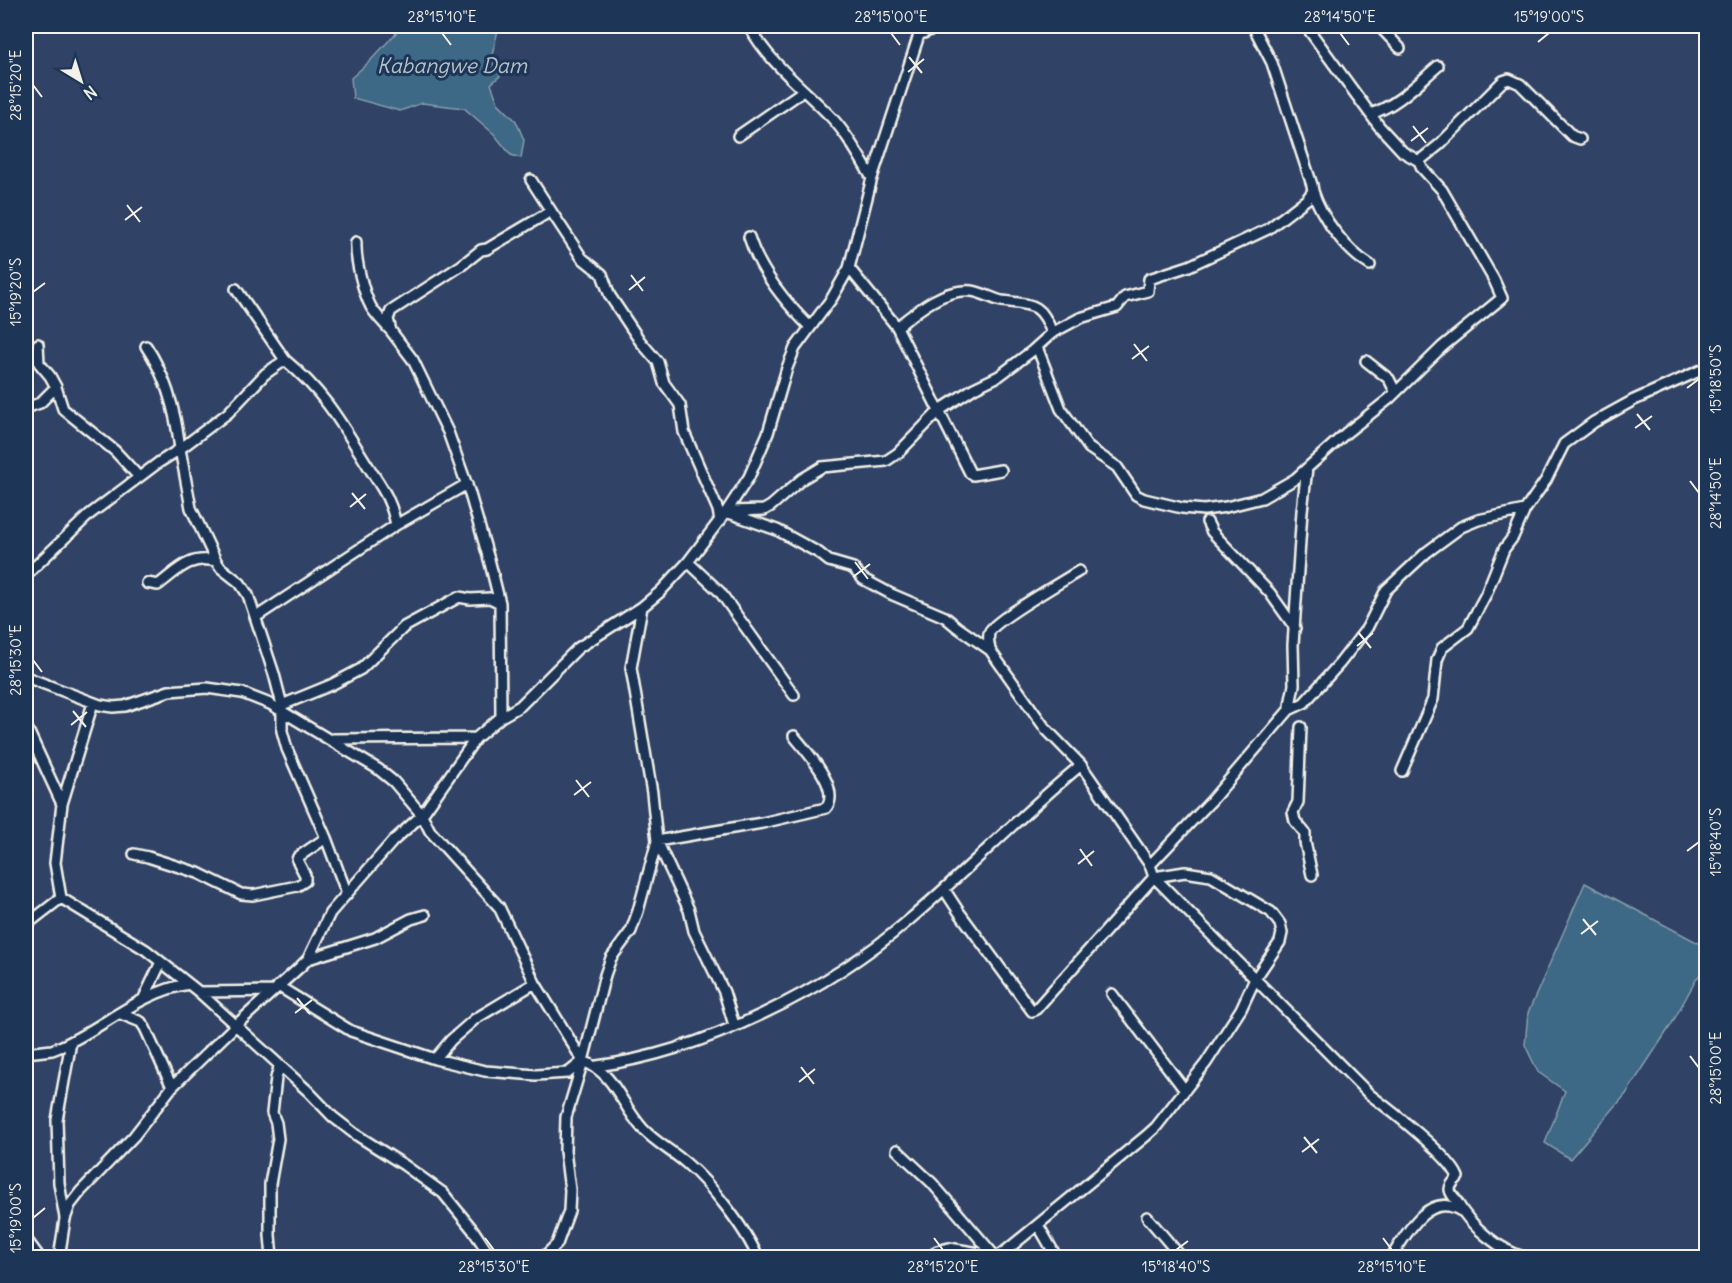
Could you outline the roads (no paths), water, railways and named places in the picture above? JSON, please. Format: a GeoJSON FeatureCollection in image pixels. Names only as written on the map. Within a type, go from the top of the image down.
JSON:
{"type":"FeatureCollection","features":[{"type":"Feature","properties":{"kind":"street"},"geometry":{"type":"LineString","coordinates":[[749,26],[770,59],[833,119],[854,147],[872,178]]}},
{"type":"Feature","properties":{"kind":"street"},"geometry":{"type":"LineString","coordinates":[[59,1257],[65,1219],[70,1205],[81,1191],[134,1136],[172,1087],[308,959],[330,913],[393,842],[422,815],[476,738],[501,717],[520,706],[579,648],[642,608],[660,592],[720,521],[749,477],[768,433],[795,348],[832,298],[849,268],[872,178],[919,30],[939,26]]}},
{"type":"Feature","properties":{"kind":"street"},"geometry":{"type":"LineString","coordinates":[[1252,26],[1272,63],[1316,202],[1334,231],[1362,260],[1370,265]]}},
{"type":"Feature","properties":{"kind":"street"},"geometry":{"type":"LineString","coordinates":[[1037,347],[1060,410],[1089,448],[1117,467],[1136,495],[1182,508],[1204,510],[1262,498],[1295,479],[1389,399],[1442,347],[1502,298],[1442,190],[1422,168],[1419,161],[1402,152],[1370,114],[1306,26]]}},
{"type":"Feature","properties":{"kind":"street"},"geometry":{"type":"LineString","coordinates":[[1379,26],[1400,48]]}},
{"type":"Feature","properties":{"kind":"street"},"geometry":{"type":"LineString","coordinates":[[1370,114],[1381,111],[1393,103],[1438,66]]}},
{"type":"Feature","properties":{"kind":"street"},"geometry":{"type":"LineString","coordinates":[[1419,161],[1439,145],[1503,81],[1509,79],[1521,84],[1572,136],[1580,139]]}},
{"type":"Feature","properties":{"kind":"street"},"geometry":{"type":"LineString","coordinates":[[738,136],[803,91]]}},
{"type":"Feature","properties":{"kind":"street"},"geometry":{"type":"LineString","coordinates":[[531,180],[582,258],[602,274],[610,296],[640,341],[658,362],[664,383],[680,405],[684,432],[718,510],[720,521]]}},
{"type":"Feature","properties":{"kind":"street"},"geometry":{"type":"LineString","coordinates":[[726,512],[764,510],[802,478],[822,467],[886,461],[898,453],[940,410],[974,388],[999,376],[1052,333],[1080,318],[1117,307],[1125,297],[1148,291],[1149,279],[1189,266],[1268,229],[1307,199],[1313,191]]}},
{"type":"Feature","properties":{"kind":"street"},"geometry":{"type":"LineString","coordinates":[[391,331],[388,319],[391,311],[471,260],[481,250],[487,249],[551,211]]}},
{"type":"Feature","properties":{"kind":"street"},"geometry":{"type":"LineString","coordinates":[[749,237],[754,254],[766,273],[797,315],[810,327]]}},
{"type":"Feature","properties":{"kind":"street"},"geometry":{"type":"LineString","coordinates":[[356,242],[363,283],[371,305],[413,360],[448,432],[467,484],[500,603],[501,717]]}},
{"type":"Feature","properties":{"kind":"street"},"geometry":{"type":"LineString","coordinates":[[849,268],[897,327],[970,472],[973,475],[1001,470]]}},
{"type":"Feature","properties":{"kind":"street"},"geometry":{"type":"LineString","coordinates":[[236,289],[285,360],[308,379],[347,431],[393,507],[396,525]]}},
{"type":"Feature","properties":{"kind":"street"},"geometry":{"type":"LineString","coordinates":[[897,327],[916,311],[936,300],[949,294],[972,291],[998,300],[1038,308],[1048,320],[1052,333]]}},
{"type":"Feature","properties":{"kind":"street"},"geometry":{"type":"LineString","coordinates":[[38,344],[39,363],[56,387],[63,409],[115,451],[139,477]]}},
{"type":"Feature","properties":{"kind":"street"},"geometry":{"type":"LineString","coordinates":[[146,346],[160,369],[178,425],[191,508],[216,561],[240,583],[248,595],[282,709],[282,731],[287,749],[327,838],[347,894]]}},
{"type":"Feature","properties":{"kind":"street"},"geometry":{"type":"LineString","coordinates":[[26,575],[90,514],[228,412],[265,374],[285,360]]}},
{"type":"Feature","properties":{"kind":"street"},"geometry":{"type":"LineString","coordinates":[[1366,361],[1389,379],[1395,391]]}},
{"type":"Feature","properties":{"kind":"street"},"geometry":{"type":"LineString","coordinates":[[1402,771],[1433,699],[1437,660],[1442,648],[1468,628],[1486,594],[1504,549],[1514,537],[1525,510],[1546,480],[1564,444],[1594,422],[1634,400],[1707,368]]}},
{"type":"Feature","properties":{"kind":"street"},"geometry":{"type":"LineString","coordinates":[[26,408],[40,403],[56,387]]}},
{"type":"Feature","properties":{"kind":"street"},"geometry":{"type":"LineString","coordinates":[[1289,710],[1294,686],[1294,628],[1307,468]]}},
{"type":"Feature","properties":{"kind":"street"},"geometry":{"type":"LineString","coordinates":[[256,617],[396,525],[467,484]]}},
{"type":"Feature","properties":{"kind":"street"},"geometry":{"type":"LineString","coordinates":[[1150,865],[1211,801],[1289,710],[1304,703],[1340,663],[1367,628],[1386,590],[1420,558],[1461,527],[1478,520],[1525,510]]}},
{"type":"Feature","properties":{"kind":"street"},"geometry":{"type":"LineString","coordinates":[[726,512],[777,530],[829,561],[853,568],[863,579],[891,594],[945,617],[990,650],[1045,728],[1081,765],[1150,865],[1154,877],[1369,1094],[1449,1164],[1458,1177],[1450,1188],[1450,1192],[1461,1211]]}},
{"type":"Feature","properties":{"kind":"street"},"geometry":{"type":"LineString","coordinates":[[1207,522],[1212,532],[1270,593],[1294,628]]}},
{"type":"Feature","properties":{"kind":"street"},"geometry":{"type":"LineString","coordinates":[[147,583],[158,585],[189,562],[197,559],[216,561]]}},
{"type":"Feature","properties":{"kind":"street"},"geometry":{"type":"LineString","coordinates":[[687,562],[720,592],[794,695]]}},
{"type":"Feature","properties":{"kind":"street"},"geometry":{"type":"LineString","coordinates":[[990,650],[988,640],[990,631],[1006,617],[1079,571]]}},
{"type":"Feature","properties":{"kind":"street"},"geometry":{"type":"LineString","coordinates":[[282,709],[361,669],[404,627],[459,597],[470,599],[490,597],[500,603]]}},
{"type":"Feature","properties":{"kind":"street"},"geometry":{"type":"LineString","coordinates":[[642,608],[631,668],[652,793],[657,841],[688,910],[694,932],[724,992],[734,1025]]}},
{"type":"Feature","properties":{"kind":"street"},"geometry":{"type":"LineString","coordinates":[[26,677],[93,703],[113,707],[126,706],[169,692],[207,688],[242,693],[282,709],[362,758],[394,782],[422,815],[430,831],[499,908],[535,983],[584,1061],[597,1066],[611,1080],[634,1119],[647,1133],[688,1164],[724,1203],[758,1257]]}},
{"type":"Feature","properties":{"kind":"street"},"geometry":{"type":"LineString","coordinates":[[93,703],[62,804],[55,864],[61,898],[146,950],[236,1025],[333,1117],[443,1193],[488,1251],[496,1257]]}},
{"type":"Feature","properties":{"kind":"street"},"geometry":{"type":"LineString","coordinates":[[26,726],[62,804]]}},
{"type":"Feature","properties":{"kind":"street"},"geometry":{"type":"LineString","coordinates":[[1300,727],[1298,802],[1293,812],[1295,821],[1305,833],[1312,875]]}},
{"type":"Feature","properties":{"kind":"street"},"geometry":{"type":"LineString","coordinates":[[657,841],[762,823],[826,808],[830,803],[830,798],[823,775],[794,736]]}},
{"type":"Feature","properties":{"kind":"street"},"geometry":{"type":"LineString","coordinates":[[330,740],[476,738]]}},
{"type":"Feature","properties":{"kind":"street"},"geometry":{"type":"LineString","coordinates":[[597,1066],[630,1062],[671,1051],[756,1016],[833,975],[874,948],[944,889],[1044,795],[1081,765]]}},
{"type":"Feature","properties":{"kind":"street"},"geometry":{"type":"LineString","coordinates":[[134,854],[148,856],[198,873],[241,894],[253,895],[302,883],[305,876],[297,861],[298,857],[327,838]]}},
{"type":"Feature","properties":{"kind":"street"},"geometry":{"type":"LineString","coordinates":[[553,1257],[569,1211],[570,1190],[565,1151],[566,1117],[584,1061],[605,975],[611,958],[631,931],[639,911],[657,841]]}},
{"type":"Feature","properties":{"kind":"street"},"geometry":{"type":"LineString","coordinates":[[931,1257],[936,1251],[949,1248],[997,1256],[1002,1254],[1146,1137],[1206,1063],[1235,1018],[1255,979],[1280,942],[1282,933],[1280,924],[1271,912],[1211,876],[1185,872],[1154,877],[1034,1011],[1028,1009],[944,889]]}},
{"type":"Feature","properties":{"kind":"street"},"geometry":{"type":"LineString","coordinates":[[26,925],[61,898]]}},
{"type":"Feature","properties":{"kind":"street"},"geometry":{"type":"LineString","coordinates":[[308,959],[375,938],[411,919],[425,915]]}},
{"type":"Feature","properties":{"kind":"street"},"geometry":{"type":"LineString","coordinates":[[143,1000],[161,962]]}},
{"type":"Feature","properties":{"kind":"street"},"geometry":{"type":"LineString","coordinates":[[435,1059],[451,1040],[475,1019],[535,983]]}},
{"type":"Feature","properties":{"kind":"street"},"geometry":{"type":"LineString","coordinates":[[26,1053],[52,1050],[71,1042],[143,1000],[189,984]]}},
{"type":"Feature","properties":{"kind":"street"},"geometry":{"type":"LineString","coordinates":[[199,992],[276,988],[351,1032],[435,1059],[484,1071],[536,1075],[567,1073],[584,1061]]}},
{"type":"Feature","properties":{"kind":"street"},"geometry":{"type":"LineString","coordinates":[[1112,994],[1184,1089]]}},
{"type":"Feature","properties":{"kind":"street"},"geometry":{"type":"LineString","coordinates":[[122,1014],[146,1028],[172,1087]]}},
{"type":"Feature","properties":{"kind":"street"},"geometry":{"type":"LineString","coordinates":[[65,1219],[59,1183],[57,1120],[72,1047],[71,1042]]}},
{"type":"Feature","properties":{"kind":"street"},"geometry":{"type":"LineString","coordinates":[[272,1257],[270,1184],[278,1140],[272,1113],[279,1067]]}},
{"type":"Feature","properties":{"kind":"street"},"geometry":{"type":"LineString","coordinates":[[897,1150],[932,1184],[993,1254]]}},
{"type":"Feature","properties":{"kind":"street"},"geometry":{"type":"LineString","coordinates":[[1391,1257],[1410,1229],[1426,1212],[1439,1204],[1451,1204],[1510,1253],[1527,1257]]}},
{"type":"Feature","properties":{"kind":"street"},"geometry":{"type":"LineString","coordinates":[[1147,1217],[1182,1257]]}},
{"type":"Feature","properties":{"kind":"street"},"geometry":{"type":"LineString","coordinates":[[1038,1225],[1058,1257]]}},
{"type":"Feature","properties":{"kind":"street"},"geometry":{"type":"LineString","coordinates":[[26,1239],[40,1257]]}},
{"type":"Feature","properties":{"kind":"street"},"geometry":{"type":"LineString","coordinates":[[543,1257],[557,1244]]}},
{"type":"Feature","properties":{"kind":"street"},"geometry":{"type":"LineString","coordinates":[[1495,1257],[1504,1248]]}},
{"type":"Feature","properties":{"kind":"street"},"geometry":{"type":"LineString","coordinates":[[472,1257],[488,1251]]}},
{"type":"Feature","properties":{"kind":"water","name":"Kabangwe Dam"},"geometry":{"type":"Polygon","coordinates":[[[396,26],[499,26],[491,59],[500,76],[491,84],[498,103],[516,121],[524,140],[521,158],[511,155],[494,134],[464,108],[422,103],[400,111],[353,98],[351,78],[396,33],[396,26]]]}},
{"type":"Feature","properties":{"kind":"water"},"geometry":{"type":"Polygon","coordinates":[[[1585,883],[1706,947],[1706,968],[1697,978],[1671,1025],[1626,1094],[1570,1159],[1545,1143],[1565,1091],[1538,1072],[1525,1045],[1528,1013],[1585,883]]]}}]}
